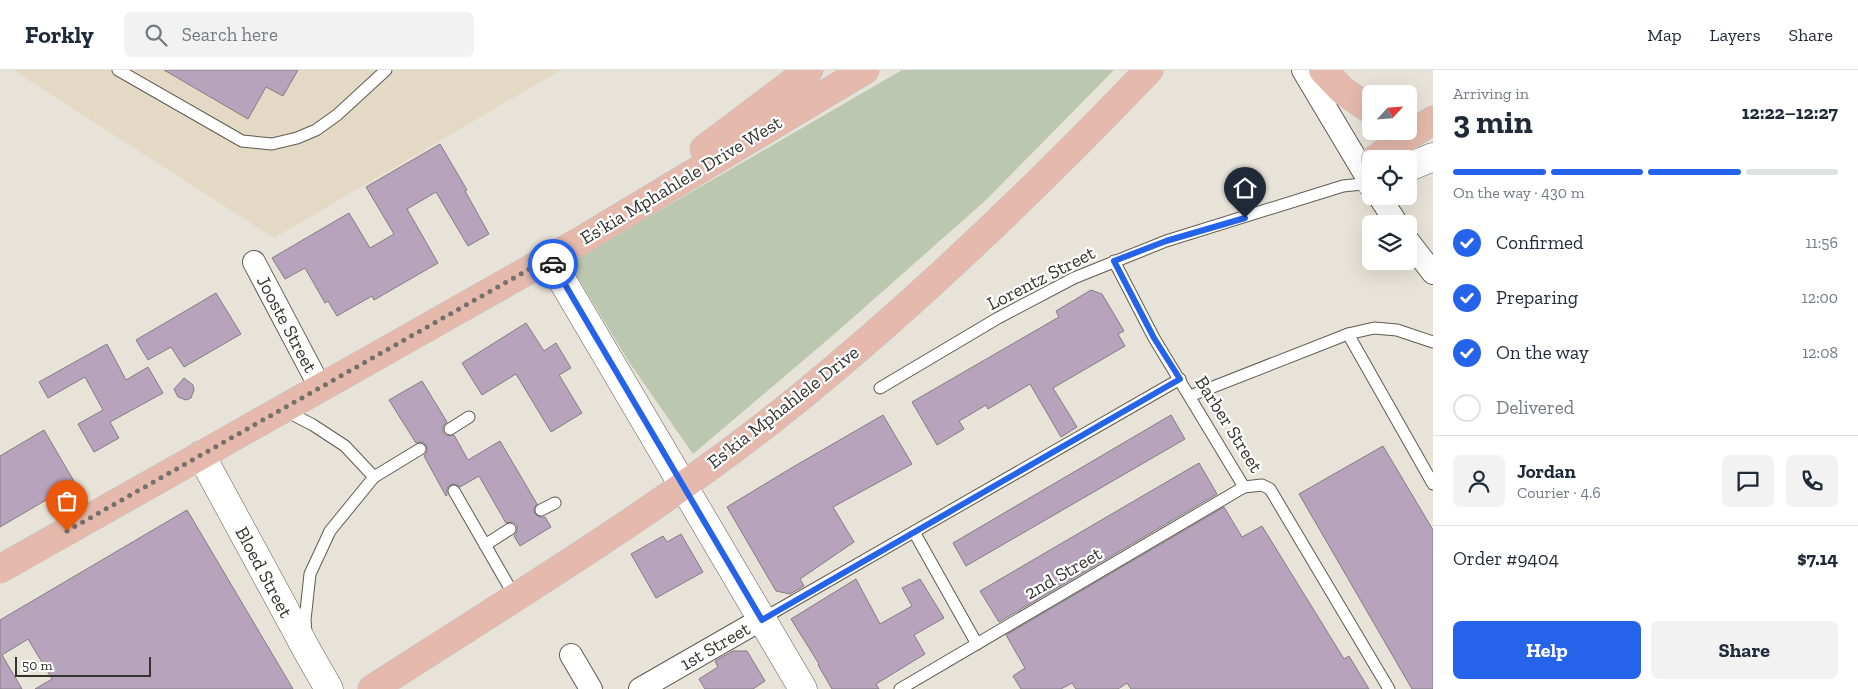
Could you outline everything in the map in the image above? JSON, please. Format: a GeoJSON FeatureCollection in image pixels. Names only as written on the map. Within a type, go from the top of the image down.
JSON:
{"type":"FeatureCollection","features":[{"type":"Feature","properties":{"kind":"main road"},"geometry":{"type":"LineString","coordinates":[[587,237],[809,70]]}},
{"type":"Feature","properties":{"kind":"main road","name":"Es'kia Mphahlele Drive West"},"geometry":{"type":"LineString","coordinates":[[0,569],[587,237],[865,70]]}},
{"type":"Feature","properties":{"kind":"main road","name":"Es'kia Mphahlele Drive"},"geometry":{"type":"LineString","coordinates":[[372,689],[683,486],[797,399],[928,288],[1069,154],[1149,70]]}},
{"type":"Feature","properties":{"kind":"main road"},"geometry":{"type":"LineString","coordinates":[[1323,70],[1342,90],[1362,104]]}},
{"type":"Feature","properties":{"kind":"main road"},"geometry":{"type":"LineString","coordinates":[[1418,118],[1433,115]]}},
{"type":"Feature","properties":{"kind":"main road"},"geometry":{"type":"LineString","coordinates":[[1399,150],[1433,120]]}},
{"type":"Feature","properties":{"kind":"main road"},"geometry":{"type":"LineString","coordinates":[[1417,164],[1433,157]]}},
{"type":"Feature","properties":{"kind":"main road"},"geometry":{"type":"LineString","coordinates":[[549,258],[803,689]]}},
{"type":"Feature","properties":{"kind":"main road","name":"Bloed Street"},"geometry":{"type":"LineString","coordinates":[[201,455],[308,654],[329,689]]}},
{"type":"Feature","properties":{"kind":"street"},"geometry":{"type":"LineString","coordinates":[[1303,70],[1362,167]]}},
{"type":"Feature","properties":{"kind":"street"},"geometry":{"type":"LineString","coordinates":[[1417,252],[1433,273]]}},
{"type":"Feature","properties":{"kind":"street","name":"Jooste Street"},"geometry":{"type":"LineString","coordinates":[[254,262],[320,387]]}},
{"type":"Feature","properties":{"kind":"street","name":"1st Street"},"geometry":{"type":"LineString","coordinates":[[640,689],[762,620]]}},
{"type":"Feature","properties":{"kind":"street"},"geometry":{"type":"LineString","coordinates":[[572,655],[591,689]]}},
{"type":"Feature","properties":{"kind":"lane"},"geometry":{"type":"LineString","coordinates":[[118,70],[242,141],[272,144],[297,138],[316,130],[337,116],[386,70]]}},
{"type":"Feature","properties":{"kind":"lane","name":"Lorentz Street"},"geometry":{"type":"LineString","coordinates":[[880,388],[998,318],[1074,278],[1166,241],[1362,179]]}},
{"type":"Feature","properties":{"kind":"lane","name":"Barber Street"},"geometry":{"type":"LineString","coordinates":[[1114,261],[1154,338],[1244,487],[1262,486],[1270,489],[1389,689]]}},
{"type":"Feature","properties":{"kind":"lane"},"geometry":{"type":"LineString","coordinates":[[1190,396],[1348,334],[1374,328],[1397,330],[1433,342]]}},
{"type":"Feature","properties":{"kind":"lane"},"geometry":{"type":"LineString","coordinates":[[1348,334],[1433,484]]}},
{"type":"Feature","properties":{"kind":"lane","name":"1st Street"},"geometry":{"type":"LineString","coordinates":[[762,620],[1180,379]]}},
{"type":"Feature","properties":{"kind":"lane"},"geometry":{"type":"LineString","coordinates":[[283,409],[313,425],[345,446],[374,477]]}},
{"type":"Feature","properties":{"kind":"lane"},"geometry":{"type":"LineString","coordinates":[[450,429],[469,417]]}},
{"type":"Feature","properties":{"kind":"lane"},"geometry":{"type":"LineString","coordinates":[[308,654],[305,620],[310,574],[330,531],[374,477],[420,449]]}},
{"type":"Feature","properties":{"kind":"lane","name":"2nd Street"},"geometry":{"type":"LineString","coordinates":[[900,689],[1244,487]]}},
{"type":"Feature","properties":{"kind":"lane"},"geometry":{"type":"LineString","coordinates":[[454,491],[515,597]]}},
{"type":"Feature","properties":{"kind":"lane"},"geometry":{"type":"LineString","coordinates":[[541,510],[555,503]]}},
{"type":"Feature","properties":{"kind":"lane"},"geometry":{"type":"LineString","coordinates":[[485,545],[510,529]]}},
{"type":"Feature","properties":{"kind":"lane"},"geometry":{"type":"LineString","coordinates":[[914,532],[977,644]]}},
{"type":"Feature","properties":{"kind":"shaded area"},"geometry":{"type":"Polygon","coordinates":[[[13,70],[561,70],[274,238],[13,70]]]}},
{"type":"Feature","properties":{"kind":"green space"},"geometry":{"type":"Polygon","coordinates":[[[902,70],[1114,70],[986,200],[839,330],[693,454],[629,362],[569,263],[902,70]]]}},
{"type":"Feature","properties":{"kind":"building"},"geometry":{"type":"Polygon","coordinates":[[[164,70],[298,70],[283,96],[266,87],[248,119],[164,70]]]}},
{"type":"Feature","properties":{"kind":"building"},"geometry":{"type":"Polygon","coordinates":[[[440,144],[467,190],[465,191],[489,234],[468,246],[436,192],[407,209],[438,263],[374,300],[372,296],[337,316],[328,301],[325,303],[305,268],[285,279],[272,258],[349,213],[370,248],[394,234],[366,187],[440,144]]]}},
{"type":"Feature","properties":{"kind":"building"},"geometry":{"type":"Polygon","coordinates":[[[1091,290],[1102,294],[1124,331],[1118,334],[1125,346],[1053,388],[1077,427],[1061,437],[1030,384],[988,409],[986,405],[959,421],[964,429],[937,445],[912,402],[1059,317],[1056,311],[1091,290]]]}},
{"type":"Feature","properties":{"kind":"building"},"geometry":{"type":"Polygon","coordinates":[[[216,293],[241,334],[184,367],[171,347],[148,360],[136,340],[216,293]]]}},
{"type":"Feature","properties":{"kind":"building"},"geometry":{"type":"Polygon","coordinates":[[[526,323],[544,351],[556,343],[571,368],[559,375],[582,413],[551,432],[516,374],[482,395],[462,363],[526,323]]]}},
{"type":"Feature","properties":{"kind":"building"},"geometry":{"type":"Polygon","coordinates":[[[107,344],[126,380],[148,367],[163,393],[110,422],[119,438],[94,452],[78,424],[103,410],[85,377],[48,398],[39,382],[107,344]]]}},
{"type":"Feature","properties":{"kind":"building"},"geometry":{"type":"Polygon","coordinates":[[[184,378],[193,385],[194,390],[191,398],[186,400],[178,397],[174,389],[184,378]]]}},
{"type":"Feature","properties":{"kind":"building"},"geometry":{"type":"Polygon","coordinates":[[[422,381],[447,422],[443,426],[443,433],[447,436],[454,435],[468,460],[500,441],[537,504],[534,509],[535,514],[545,517],[551,527],[520,546],[514,536],[517,532],[517,525],[513,522],[506,523],[479,476],[460,487],[454,484],[450,485],[447,488],[446,496],[424,456],[427,452],[427,446],[423,442],[416,443],[389,400],[422,381]]]}},
{"type":"Feature","properties":{"kind":"building"},"geometry":{"type":"Polygon","coordinates":[[[883,415],[912,464],[833,507],[854,542],[800,579],[804,586],[790,594],[776,591],[727,507],[883,415]]]}},
{"type":"Feature","properties":{"kind":"building"},"geometry":{"type":"Polygon","coordinates":[[[1171,415],[1185,439],[966,566],[953,543],[1171,415]]]}},
{"type":"Feature","properties":{"kind":"building"},"geometry":{"type":"Polygon","coordinates":[[[44,430],[75,483],[0,527],[0,456],[44,430]]]}},
{"type":"Feature","properties":{"kind":"building"},"geometry":{"type":"Polygon","coordinates":[[[1383,446],[1433,530],[1433,689],[1412,689],[1299,494],[1383,446]]]}},
{"type":"Feature","properties":{"kind":"building"},"geometry":{"type":"Polygon","coordinates":[[[1199,463],[1217,494],[999,622],[980,591],[1199,463]]]}},
{"type":"Feature","properties":{"kind":"building"},"geometry":{"type":"Polygon","coordinates":[[[1224,507],[1242,537],[1262,526],[1344,659],[1349,656],[1369,689],[1131,689],[1127,683],[1118,689],[1076,689],[1072,683],[1061,689],[1021,689],[1013,676],[1025,668],[1006,635],[1224,507]]]}},
{"type":"Feature","properties":{"kind":"building"},"geometry":{"type":"Polygon","coordinates":[[[187,510],[293,689],[35,689],[52,679],[28,639],[2,655],[22,689],[0,689],[0,620],[187,510]]]}},
{"type":"Feature","properties":{"kind":"building"},"geometry":{"type":"Polygon","coordinates":[[[681,534],[703,572],[656,598],[631,554],[663,536],[667,542],[681,534]]]}},
{"type":"Feature","properties":{"kind":"building"},"geometry":{"type":"Polygon","coordinates":[[[856,579],[880,624],[912,606],[902,588],[920,579],[944,618],[914,635],[925,654],[876,684],[879,689],[832,689],[791,619],[856,579]]]}},
{"type":"Feature","properties":{"kind":"building"},"geometry":{"type":"Polygon","coordinates":[[[733,651],[747,651],[765,681],[753,689],[705,689],[699,679],[718,667],[715,661],[733,651]]]}},
{"type":"Feature","properties":{"kind":"way so far"},"geometry":{"type":"LineString","coordinates":[[67,531],[549,258],[553,264]]}},
{"type":"Feature","properties":{"kind":"route"},"geometry":{"type":"LineString","coordinates":[[553,264],[762,620],[1180,379],[1154,338],[1114,261],[1166,241],[1245,218]]}}]}
